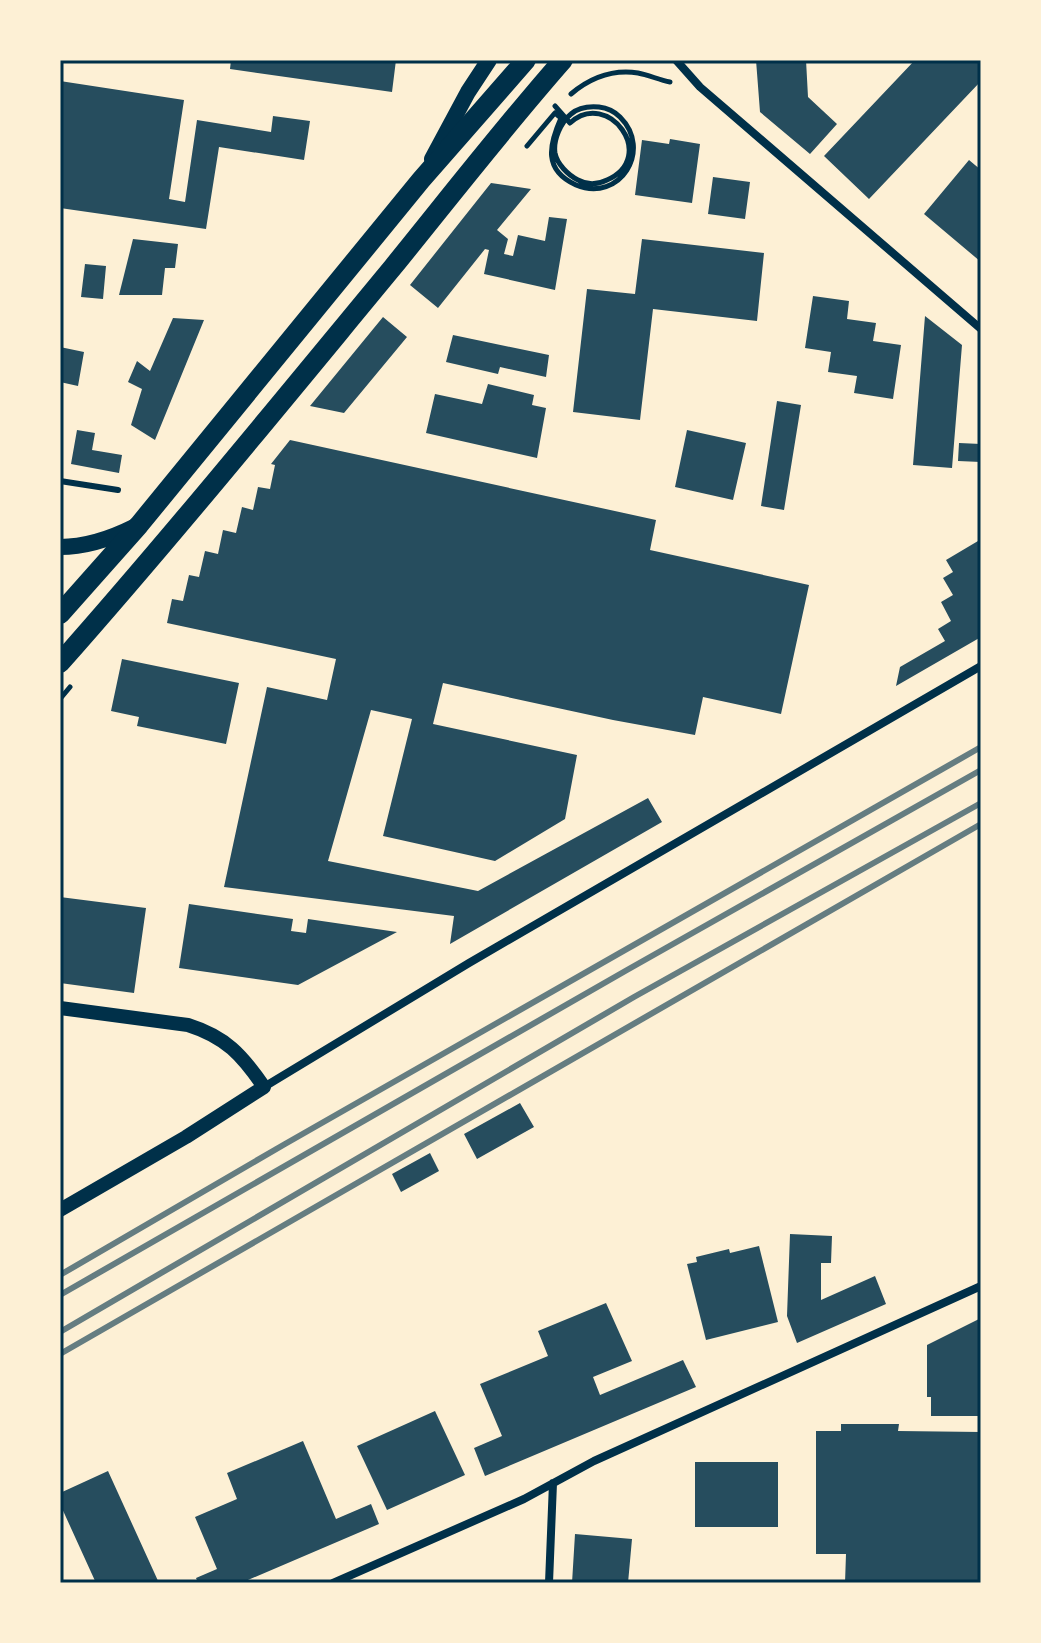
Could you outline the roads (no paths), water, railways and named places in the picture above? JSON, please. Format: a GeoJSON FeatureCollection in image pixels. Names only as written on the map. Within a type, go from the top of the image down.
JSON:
{"type":"FeatureCollection","features":[{"type":"Feature","properties":{"kind":"main road"},"geometry":{"type":"LineString","coordinates":[[421,180],[468,92],[489,60]]}},
{"type":"Feature","properties":{"kind":"main road"},"geometry":{"type":"LineString","coordinates":[[60,614],[139,525],[421,180],[526,60]]}},
{"type":"Feature","properties":{"kind":"main road"},"geometry":{"type":"LineString","coordinates":[[60,663],[315,362],[505,126],[563,60]]}},
{"type":"Feature","properties":{"kind":"main road"},"geometry":{"type":"LineString","coordinates":[[60,547],[95,543],[139,525]]}},
{"type":"Feature","properties":{"kind":"street"},"geometry":{"type":"LineString","coordinates":[[679,61],[700,87],[981,329]]}},
{"type":"Feature","properties":{"kind":"street"},"geometry":{"type":"LineString","coordinates":[[60,1210],[186,1137],[469,963],[981,666]]}},
{"type":"Feature","properties":{"kind":"street"},"geometry":{"type":"LineString","coordinates":[[60,1008],[188,1025],[203,1030],[242,1056],[264,1087]]}},
{"type":"Feature","properties":{"kind":"street"},"geometry":{"type":"LineString","coordinates":[[333,1583],[524,1499],[594,1461],[981,1286]]}},
{"type":"Feature","properties":{"kind":"street"},"geometry":{"type":"LineString","coordinates":[[549,1583],[553,1483]]}},
{"type":"Feature","properties":{"kind":"lane"},"geometry":{"type":"LineString","coordinates":[[60,481],[118,490]]}},
{"type":"Feature","properties":{"kind":"railway"},"geometry":{"type":"LineString","coordinates":[[60,1275],[981,747]]}},
{"type":"Feature","properties":{"kind":"railway"},"geometry":{"type":"LineString","coordinates":[[60,1295],[981,770]]}},
{"type":"Feature","properties":{"kind":"railway"},"geometry":{"type":"LineString","coordinates":[[60,1332],[634,997],[981,803]]}},
{"type":"Feature","properties":{"kind":"railway"},"geometry":{"type":"LineString","coordinates":[[60,1354],[981,824]]}}]}
